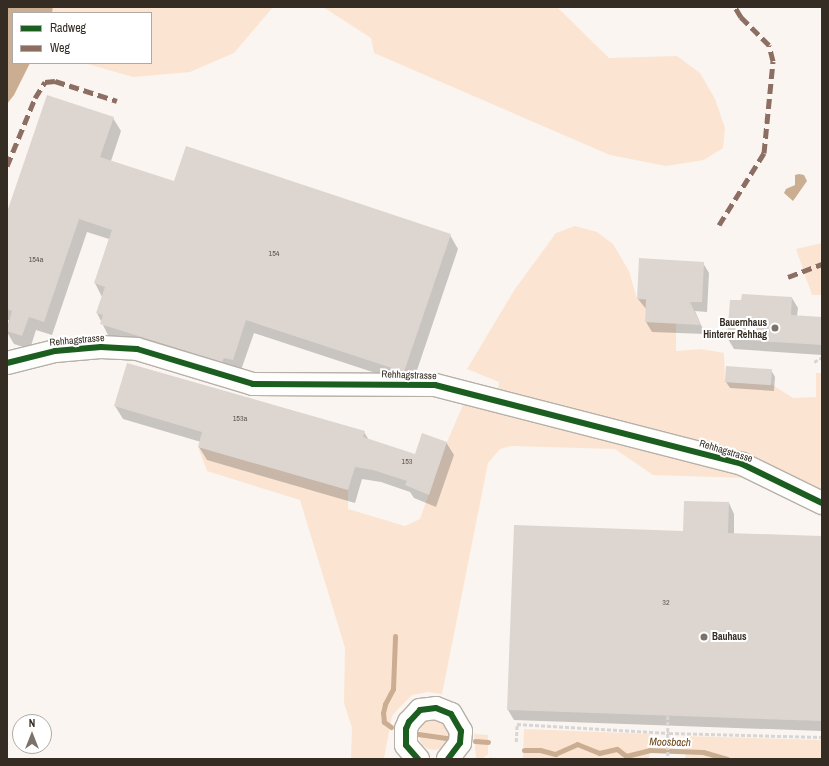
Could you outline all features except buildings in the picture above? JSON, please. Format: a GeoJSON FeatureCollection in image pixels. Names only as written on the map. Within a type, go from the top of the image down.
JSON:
{"type":"FeatureCollection","features":[{"type":"Feature","properties":{"kind":"street","name":"Rehhagstrasse"},"geometry":{"type":"LineString","coordinates":[[7,363],[54,351],[101,347],[137,349],[253,384],[435,385],[742,464],[822,503]]}},
{"type":"Feature","properties":{"kind":"street"},"geometry":{"type":"LineString","coordinates":[[418,759],[406,745],[406,729],[414,715],[428,708],[444,710],[456,720],[461,731],[456,756]]}},
{"type":"Feature","properties":{"kind":"path"},"geometry":{"type":"LineString","coordinates":[[814,362],[822,357]]}},
{"type":"Feature","properties":{"kind":"path"},"geometry":{"type":"LineString","coordinates":[[668,716],[668,759]]}},
{"type":"Feature","properties":{"kind":"path"},"geometry":{"type":"LineString","coordinates":[[516,742],[517,724],[669,735],[822,737]]}},
{"type":"Feature","properties":{"kind":"shaded area"},"geometry":{"type":"Polygon","coordinates":[[[7,7],[53,7],[52,12],[12,12],[12,64],[30,64],[14,95],[7,104],[7,7]]]}},
{"type":"Feature","properties":{"kind":"shaded area"},"geometry":{"type":"Polygon","coordinates":[[[53,7],[273,7],[234,53],[190,72],[133,77],[88,64],[152,64],[152,12],[52,12],[53,7]]]}},
{"type":"Feature","properties":{"kind":"shaded area"},"geometry":{"type":"Polygon","coordinates":[[[323,7],[557,7],[609,58],[677,56],[700,73],[715,99],[725,128],[723,148],[704,160],[666,166],[610,155],[374,53],[371,38],[323,7]]]}},
{"type":"Feature","properties":{"kind":"shaded area"},"geometry":{"type":"Polygon","coordinates":[[[795,175],[804,175],[807,181],[793,201],[784,193],[786,189],[795,185],[795,175]]]}},
{"type":"Feature","properties":{"kind":"shaded area"},"geometry":{"type":"Polygon","coordinates":[[[575,226],[597,232],[613,244],[629,271],[637,299],[646,300],[645,322],[676,323],[676,351],[701,349],[724,353],[725,382],[771,384],[793,398],[816,397],[816,373],[822,373],[822,495],[498,391],[499,382],[467,369],[515,289],[556,233],[575,226]]]}},
{"type":"Feature","properties":{"kind":"shaded area"},"geometry":{"type":"Polygon","coordinates":[[[822,243],[822,295],[812,295],[796,249],[822,243]]]}},
{"type":"Feature","properties":{"kind":"shaded area"},"geometry":{"type":"Polygon","coordinates":[[[466,398],[742,471],[822,513],[746,478],[653,475],[615,449],[511,446],[500,449],[488,463],[442,694],[428,692],[412,695],[400,707],[392,716],[384,758],[351,759],[352,728],[344,703],[345,648],[300,500],[207,471],[198,447],[348,490],[348,509],[405,526],[420,519],[447,442],[466,398]]]}},
{"type":"Feature","properties":{"kind":"shaded area"},"geometry":{"type":"Polygon","coordinates":[[[434,720],[440,721],[448,729],[448,741],[440,749],[434,750],[428,749],[420,741],[419,735],[420,729],[428,721],[434,720]]]}},
{"type":"Feature","properties":{"kind":"shaded area"},"geometry":{"type":"Polygon","coordinates":[[[524,729],[650,734],[649,759],[523,759],[524,729]]]}},
{"type":"Feature","properties":{"kind":"shaded area"},"geometry":{"type":"Polygon","coordinates":[[[474,734],[488,735],[488,754],[482,759],[476,759],[474,734]]]}},
{"type":"Feature","properties":{"kind":"shaded area"},"geometry":{"type":"Polygon","coordinates":[[[686,736],[822,740],[822,759],[685,759],[686,736]]]}},
{"type":"Feature","properties":{"kind":"waterway","name":"Moosbach"},"geometry":{"type":"LineString","coordinates":[[391,727],[384,722],[383,713],[385,704],[393,689],[395,636]]}},
{"type":"Feature","properties":{"kind":"waterway","name":"Moosbach"},"geometry":{"type":"LineString","coordinates":[[418,734],[448,738]]}},
{"type":"Feature","properties":{"kind":"waterway","name":"Moosbach"},"geometry":{"type":"LineString","coordinates":[[475,741],[488,742]]}},
{"type":"Feature","properties":{"kind":"waterway","name":"Moosbach"},"geometry":{"type":"LineString","coordinates":[[524,750],[540,750],[555,754],[577,744],[599,753],[617,749],[626,756],[650,750],[703,752],[727,759]]}},
{"type":"Feature","properties":{"kind":"marked path"},"geometry":{"type":"LineString","coordinates":[[719,225],[764,153],[773,61],[769,45],[741,17],[735,7]]}},
{"type":"Feature","properties":{"kind":"marked path"},"geometry":{"type":"LineString","coordinates":[[7,166],[35,98],[45,82],[55,81],[117,101]]}},
{"type":"Feature","properties":{"kind":"marked path"},"geometry":{"type":"LineString","coordinates":[[788,277],[822,264]]}},
{"type":"Feature","properties":{"kind":"cycle path"},"geometry":{"type":"LineString","coordinates":[[7,363],[55,351],[101,347],[137,349],[253,384],[435,385],[742,464],[822,503]]}},
{"type":"Feature","properties":{"kind":"cycle path"},"geometry":{"type":"LineString","coordinates":[[418,759],[406,745],[406,729],[409,722],[420,710],[436,708],[451,714],[461,731],[460,743],[448,759]]}},
{"type":"Feature","properties":{"kind":"place","name":"Bauernhaus Hinterer Rehhag"},"geometry":{"type":"Point","coordinates":[775,328]}},
{"type":"Feature","properties":{"kind":"place","name":"Bauhaus"},"geometry":{"type":"Point","coordinates":[704,637]}}]}
